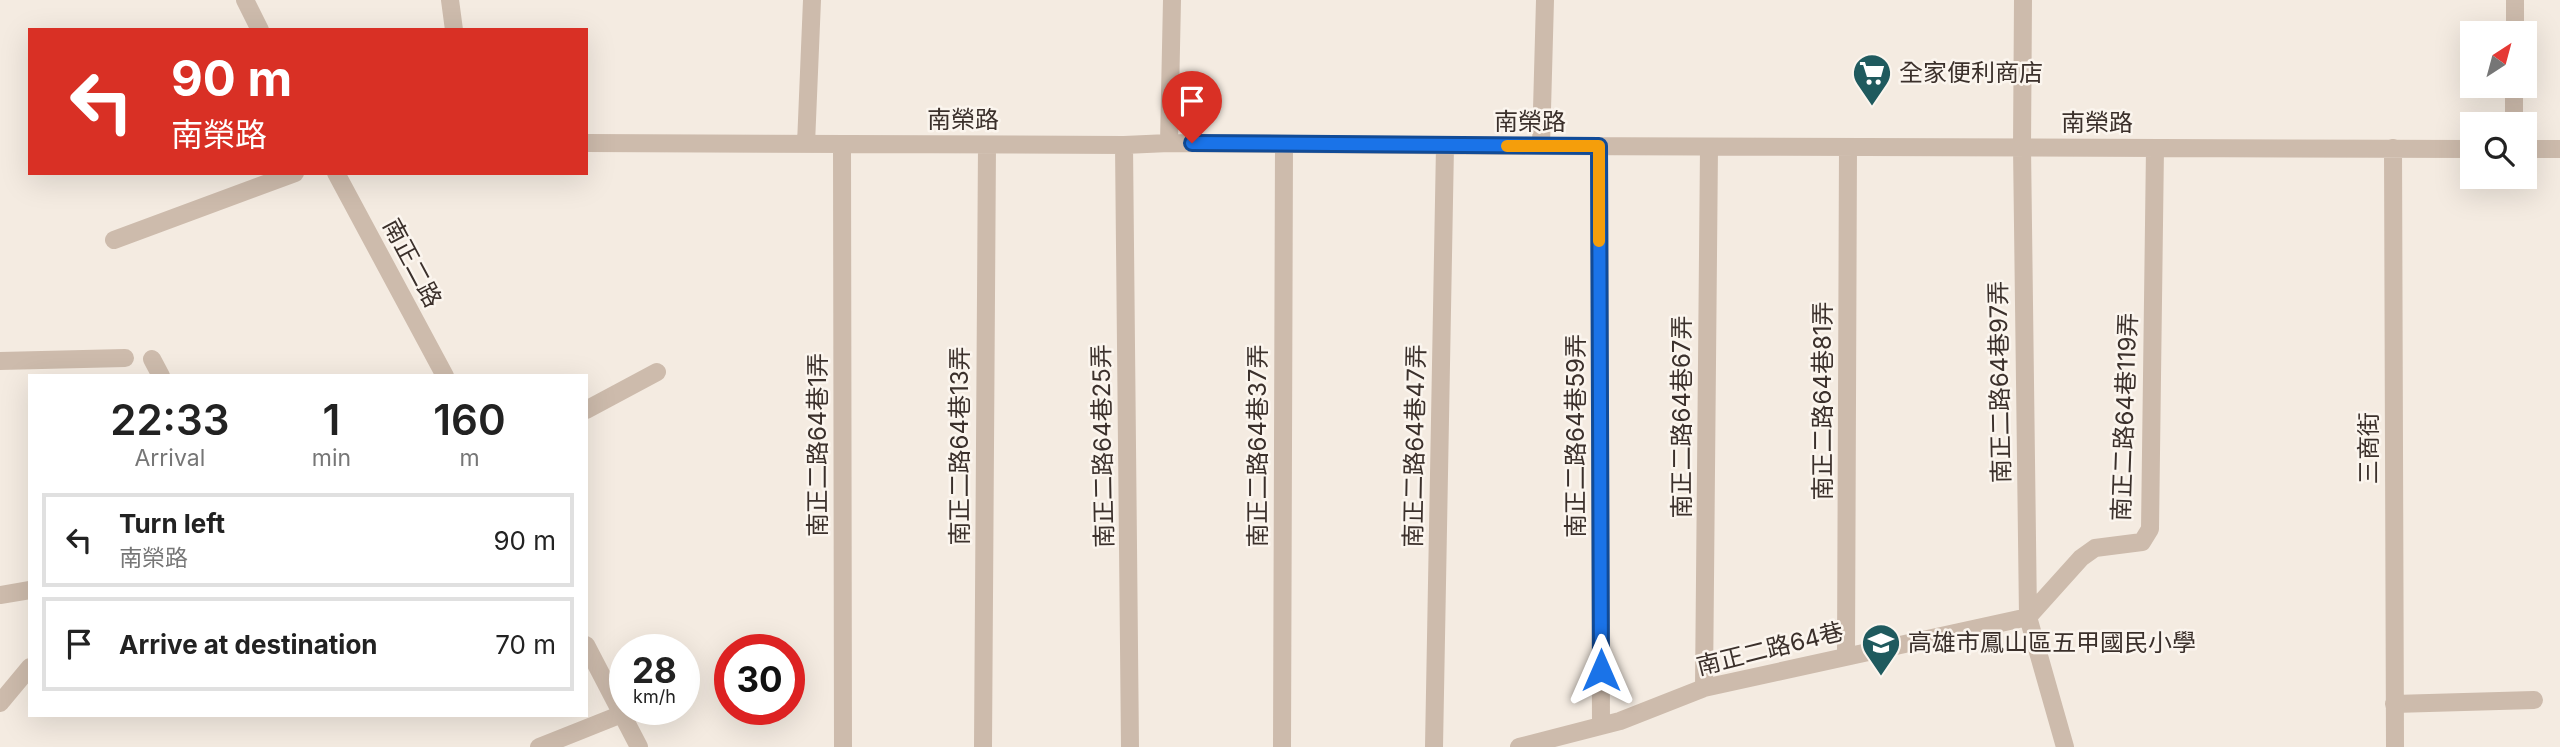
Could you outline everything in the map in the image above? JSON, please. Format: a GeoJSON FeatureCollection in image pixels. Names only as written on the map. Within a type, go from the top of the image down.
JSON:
{"type":"FeatureCollection","features":[{"type":"Feature","properties":{"kind":"street"},"geometry":{"type":"LineString","coordinates":[[245,0],[259,28]]}},
{"type":"Feature","properties":{"kind":"street"},"geometry":{"type":"LineString","coordinates":[[450,0],[454,28]]}},
{"type":"Feature","properties":{"kind":"street"},"geometry":{"type":"LineString","coordinates":[[806,144],[812,0]]}},
{"type":"Feature","properties":{"kind":"street"},"geometry":{"type":"LineString","coordinates":[[1169,143],[1172,0]]}},
{"type":"Feature","properties":{"kind":"street"},"geometry":{"type":"LineString","coordinates":[[1541,146],[1545,0]]}},
{"type":"Feature","properties":{"kind":"street","name":"南正二路64巷97弄"},"geometry":{"type":"LineString","coordinates":[[2024,0],[2022,147],[2028,617]]}},
{"type":"Feature","properties":{"kind":"street"},"geometry":{"type":"LineString","coordinates":[[2515,0],[2515,21]]}},
{"type":"Feature","properties":{"kind":"street","name":"南榮路"},"geometry":{"type":"LineString","coordinates":[[588,143],[2460,149]]}},
{"type":"Feature","properties":{"kind":"street","name":"南正二路64巷1弄"},"geometry":{"type":"LineString","coordinates":[[842,144],[843,747]]}},
{"type":"Feature","properties":{"kind":"street","name":"南正二路64巷13弄"},"geometry":{"type":"LineString","coordinates":[[983,747],[987,145]]}},
{"type":"Feature","properties":{"kind":"street","name":"南正二路64巷25弄"},"geometry":{"type":"LineString","coordinates":[[1125,145],[1130,747]]}},
{"type":"Feature","properties":{"kind":"street","name":"南正二路64巷37弄"},"geometry":{"type":"LineString","coordinates":[[1282,747],[1284,145]]}},
{"type":"Feature","properties":{"kind":"street","name":"南正二路64巷47弄"},"geometry":{"type":"LineString","coordinates":[[1434,747],[1445,146]]}},
{"type":"Feature","properties":{"kind":"street","name":"南正二路64巷59弄"},"geometry":{"type":"LineString","coordinates":[[1599,146],[1601,726]]}},
{"type":"Feature","properties":{"kind":"street","name":"南正二路64巷81弄"},"geometry":{"type":"LineString","coordinates":[[1846,656],[1848,146]]}},
{"type":"Feature","properties":{"kind":"street","name":"南正二路64巷67弄"},"geometry":{"type":"LineString","coordinates":[[1704,688],[1709,147]]}},
{"type":"Feature","properties":{"kind":"street","name":"南正二路64巷119弄"},"geometry":{"type":"LineString","coordinates":[[2028,617],[2088,553],[2095,548],[2142,542],[2150,529],[2155,148]]}},
{"type":"Feature","properties":{"kind":"street","name":"三商街"},"geometry":{"type":"LineString","coordinates":[[2392,148],[2395,747]]}},
{"type":"Feature","properties":{"kind":"street"},"geometry":{"type":"LineString","coordinates":[[2537,149],[2560,149]]}},
{"type":"Feature","properties":{"kind":"street"},"geometry":{"type":"LineString","coordinates":[[114,240],[290,175]]}},
{"type":"Feature","properties":{"kind":"street","name":"南正二路"},"geometry":{"type":"LineString","coordinates":[[337,175],[444,374]]}},
{"type":"Feature","properties":{"kind":"street"},"geometry":{"type":"LineString","coordinates":[[0,361],[125,358]]}},
{"type":"Feature","properties":{"kind":"street"},"geometry":{"type":"LineString","coordinates":[[152,359],[161,374]]}},
{"type":"Feature","properties":{"kind":"street"},"geometry":{"type":"LineString","coordinates":[[588,409],[657,372]]}},
{"type":"Feature","properties":{"kind":"street"},"geometry":{"type":"LineString","coordinates":[[0,595],[28,590]]}},
{"type":"Feature","properties":{"kind":"street"},"geometry":{"type":"LineString","coordinates":[[2028,617],[2065,747]]}},
{"type":"Feature","properties":{"kind":"street","name":"南正二路64巷"},"geometry":{"type":"LineString","coordinates":[[1519,747],[1620,721],[1704,688],[2028,617]]}},
{"type":"Feature","properties":{"kind":"street"},"geometry":{"type":"LineString","coordinates":[[588,649],[609,690]]}},
{"type":"Feature","properties":{"kind":"street"},"geometry":{"type":"LineString","coordinates":[[0,703],[28,669]]}},
{"type":"Feature","properties":{"kind":"street"},"geometry":{"type":"LineString","coordinates":[[2395,704],[2534,700]]}},
{"type":"Feature","properties":{"kind":"street"},"geometry":{"type":"LineString","coordinates":[[539,747],[609,719]]}},
{"type":"Feature","properties":{"kind":"street"},"geometry":{"type":"LineString","coordinates":[[627,725],[639,747]]}},
{"type":"Feature","properties":{"kind":"slow traffic"},"geometry":{"type":"LineString","coordinates":[[1507,146],[1599,146],[1599,241]]}},
{"type":"Feature","properties":{"kind":"place","name":"全家便利商店"},"geometry":{"type":"Point","coordinates":[1872,107]}},
{"type":"Feature","properties":{"kind":"place","name":"高雄市鳳山區五甲國民小學"},"geometry":{"type":"Point","coordinates":[1881,677]}},
{"type":"Feature","properties":{"kind":"route"},"geometry":{"type":"LineString","coordinates":[[1192,143],[1599,146],[1601,670]]}}]}
